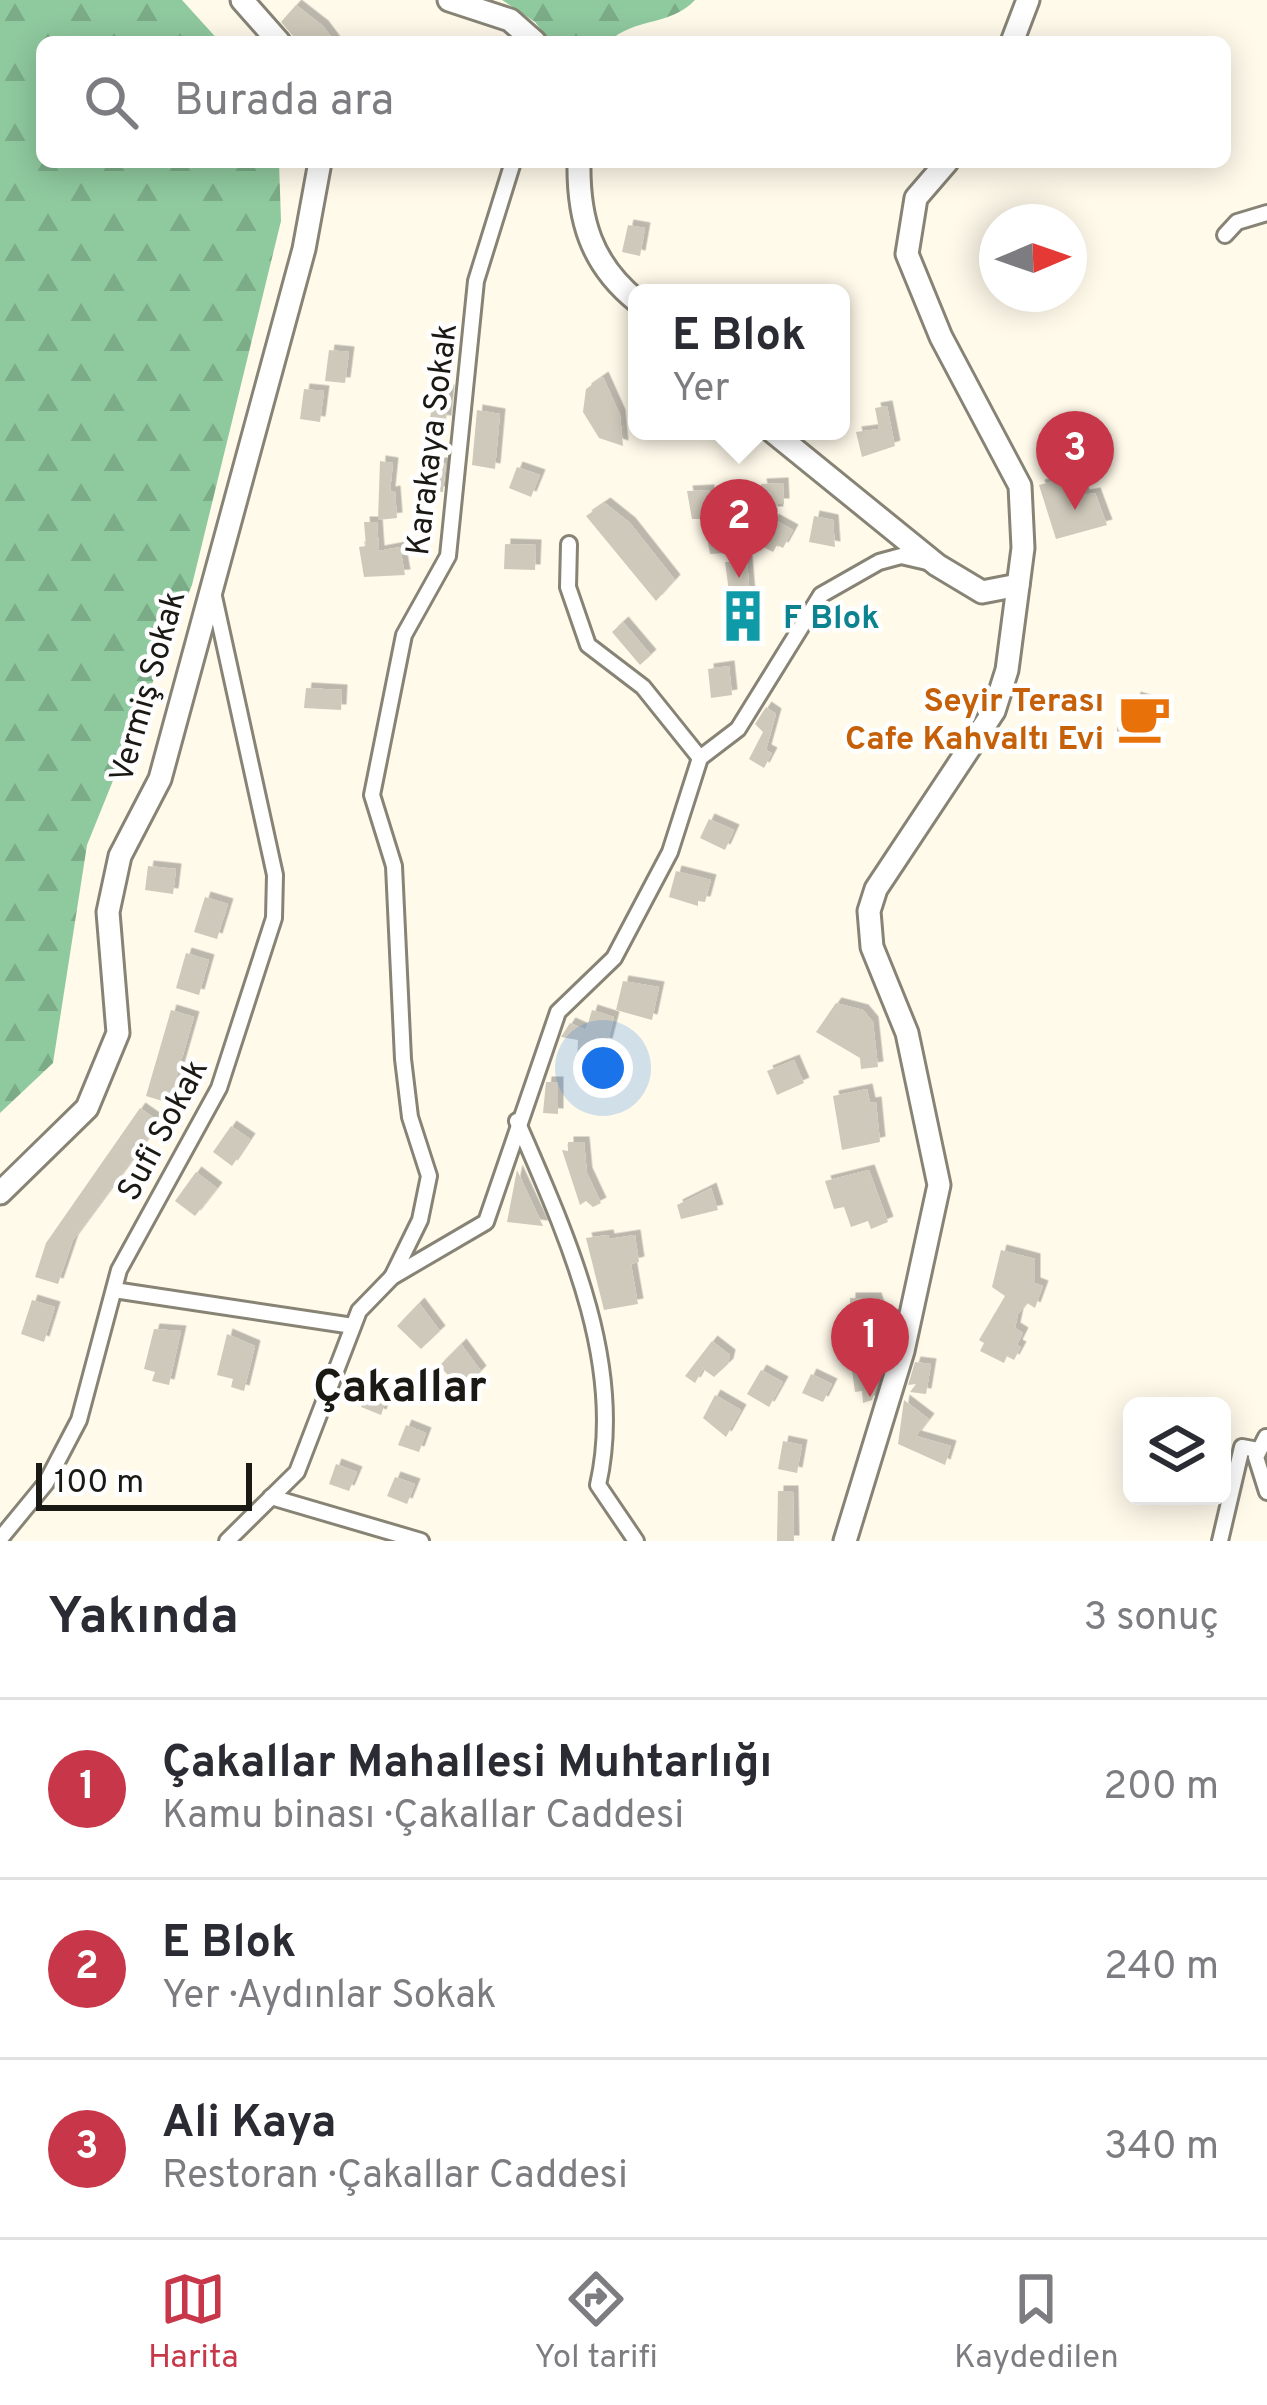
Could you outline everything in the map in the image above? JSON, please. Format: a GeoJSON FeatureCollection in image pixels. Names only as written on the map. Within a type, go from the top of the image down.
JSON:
{"type":"FeatureCollection","features":[{"type":"Feature","properties":{"kind":"street"},"geometry":{"type":"LineString","coordinates":[[242,0],[274,36]]}},
{"type":"Feature","properties":{"kind":"street"},"geometry":{"type":"LineString","coordinates":[[449,0],[510,20]]}},
{"type":"Feature","properties":{"kind":"street"},"geometry":{"type":"LineString","coordinates":[[482,0],[528,36]]}},
{"type":"Feature","properties":{"kind":"street"},"geometry":{"type":"LineString","coordinates":[[1014,36],[1028,0]]}},
{"type":"Feature","properties":{"kind":"street","name":"Vermiş Sokak"},"geometry":{"type":"LineString","coordinates":[[0,1192],[87,1108],[118,1033],[108,911],[121,856],[160,779],[210,581],[304,249],[319,168]]}},
{"type":"Feature","properties":{"kind":"street","name":"Karakaya Sokak"},"geometry":{"type":"LineString","coordinates":[[392,1277],[420,1220],[429,1176],[408,1098],[394,866],[372,795],[404,635],[448,556],[476,281],[511,168]]}},
{"type":"Feature","properties":{"kind":"street"},"geometry":{"type":"LineString","coordinates":[[579,168],[578,209],[597,259],[628,292]]}},
{"type":"Feature","properties":{"kind":"street"},"geometry":{"type":"LineString","coordinates":[[845,1541],[903,1351],[939,1185],[908,1034],[872,947],[869,911],[876,889],[994,711],[1007,670],[1024,548],[1020,486],[941,338],[907,254],[916,198],[942,168]]}},
{"type":"Feature","properties":{"kind":"street"},"geometry":{"type":"LineString","coordinates":[[1225,235],[1237,222],[1267,213]]}},
{"type":"Feature","properties":{"kind":"street"},"geometry":{"type":"LineString","coordinates":[[783,440],[937,565],[982,592],[1018,585]]}},
{"type":"Feature","properties":{"kind":"street"},"geometry":{"type":"LineString","coordinates":[[569,544],[568,586],[588,646],[643,687],[700,758]]}},
{"type":"Feature","properties":{"kind":"street"},"geometry":{"type":"LineString","coordinates":[[227,1541],[297,1472],[359,1311],[392,1277],[486,1222],[558,1012],[614,958],[670,852],[700,758],[738,729],[821,595],[879,562],[901,556],[937,565]]}},
{"type":"Feature","properties":{"kind":"street","name":"Sufi Sokak"},"geometry":{"type":"LineString","coordinates":[[0,1539],[46,1483],[80,1420],[114,1290],[149,1207],[219,1088],[274,918],[275,875],[210,581]]}},
{"type":"Feature","properties":{"kind":"street"},"geometry":{"type":"LineString","coordinates":[[517,1121],[582,1280],[606,1415],[598,1485],[636,1541]]}},
{"type":"Feature","properties":{"kind":"street"},"geometry":{"type":"LineString","coordinates":[[114,1290],[353,1326]]}},
{"type":"Feature","properties":{"kind":"street"},"geometry":{"type":"LineString","coordinates":[[1220,1541],[1242,1448],[1262,1443],[1257,1472],[1267,1492]]}},
{"type":"Feature","properties":{"kind":"street"},"geometry":{"type":"LineString","coordinates":[[272,1497],[421,1541]]}},
{"type":"Feature","properties":{"kind":"green space"},"geometry":{"type":"Polygon","coordinates":[[[0,0],[182,0],[215,36],[36,36],[36,168],[279,168],[281,221],[192,585],[87,845],[53,1063],[0,1113],[0,0]]]}},
{"type":"Feature","properties":{"kind":"green space"},"geometry":{"type":"Polygon","coordinates":[[[502,0],[695,0],[675,14],[616,36],[546,36],[535,22],[502,0]]]}},
{"type":"Feature","properties":{"kind":"building"},"geometry":{"type":"Polygon","coordinates":[[[296,5],[330,36],[293,36],[281,22],[296,5]]]}},
{"type":"Feature","properties":{"kind":"building"},"geometry":{"type":"Polygon","coordinates":[[[628,225],[645,228],[640,256],[622,252],[628,225]]]}},
{"type":"Feature","properties":{"kind":"building"},"geometry":{"type":"Polygon","coordinates":[[[329,350],[349,352],[345,383],[325,381],[329,350]]]}},
{"type":"Feature","properties":{"kind":"building"},"geometry":{"type":"Polygon","coordinates":[[[603,377],[620,415],[623,446],[599,438],[583,412],[586,389],[603,377]]]}},
{"type":"Feature","properties":{"kind":"building"},"geometry":{"type":"Polygon","coordinates":[[[434,388],[449,390],[446,421],[430,419],[434,388]]]}},
{"type":"Feature","properties":{"kind":"building"},"geometry":{"type":"Polygon","coordinates":[[[304,389],[324,391],[320,422],[300,419],[304,389]]]}},
{"type":"Feature","properties":{"kind":"building"},"geometry":{"type":"Polygon","coordinates":[[[887,406],[895,446],[862,457],[856,432],[879,429],[875,408],[887,406]]]}},
{"type":"Feature","properties":{"kind":"building"},"geometry":{"type":"Polygon","coordinates":[[[477,410],[500,414],[495,469],[472,465],[477,410]]]}},
{"type":"Feature","properties":{"kind":"building"},"geometry":{"type":"Polygon","coordinates":[[[380,461],[393,463],[390,492],[395,491],[397,518],[378,520],[380,461]]]}},
{"type":"Feature","properties":{"kind":"building"},"geometry":{"type":"Polygon","coordinates":[[[429,463],[446,463],[443,492],[428,492],[429,463]]]}},
{"type":"Feature","properties":{"kind":"building"},"geometry":{"type":"Polygon","coordinates":[[[517,467],[540,475],[531,497],[509,488],[517,467]]]}},
{"type":"Feature","properties":{"kind":"building"},"geometry":{"type":"Polygon","coordinates":[[[1067,478],[1069,486],[1081,485],[1084,495],[1095,493],[1107,525],[1056,539],[1039,485],[1067,478]]]}},
{"type":"Feature","properties":{"kind":"building"},"geometry":{"type":"Polygon","coordinates":[[[783,483],[784,504],[777,504],[778,512],[766,512],[761,484],[783,483]]]}},
{"type":"Feature","properties":{"kind":"building"},"geometry":{"type":"Polygon","coordinates":[[[709,490],[710,519],[692,519],[687,491],[709,490]]]}},
{"type":"Feature","properties":{"kind":"building"},"geometry":{"type":"Polygon","coordinates":[[[605,503],[630,523],[675,580],[656,601],[586,516],[605,503]]]}},
{"type":"Feature","properties":{"kind":"building"},"geometry":{"type":"Polygon","coordinates":[[[814,516],[833,520],[835,547],[809,542],[814,516]]]}},
{"type":"Feature","properties":{"kind":"building"},"geometry":{"type":"Polygon","coordinates":[[[773,519],[793,530],[783,548],[777,545],[773,552],[763,547],[773,519]]]}},
{"type":"Feature","properties":{"kind":"building"},"geometry":{"type":"Polygon","coordinates":[[[364,522],[377,522],[379,551],[400,547],[405,575],[364,577],[359,547],[366,546],[364,522]]]}},
{"type":"Feature","properties":{"kind":"building"},"geometry":{"type":"Polygon","coordinates":[[[727,525],[728,553],[710,554],[705,526],[727,525]]]}},
{"type":"Feature","properties":{"kind":"building"},"geometry":{"type":"Polygon","coordinates":[[[505,544],[536,545],[535,570],[504,569],[505,544]]]}},
{"type":"Feature","properties":{"kind":"building"},"geometry":{"type":"Polygon","coordinates":[[[747,561],[752,620],[745,621],[746,628],[734,629],[725,562],[747,561]]]}},
{"type":"Feature","properties":{"kind":"building"},"geometry":{"type":"Polygon","coordinates":[[[623,622],[651,655],[640,665],[612,632],[623,622]]]}},
{"type":"Feature","properties":{"kind":"building"},"geometry":{"type":"Polygon","coordinates":[[[729,666],[732,695],[711,698],[708,669],[729,666]]]}},
{"type":"Feature","properties":{"kind":"building"},"geometry":{"type":"Polygon","coordinates":[[[306,688],[342,690],[341,710],[304,708],[306,688]]]}},
{"type":"Feature","properties":{"kind":"building","name":"Seyir Terası Cafe Kahvaltı Evi"},"geometry":{"type":"Polygon","coordinates":[[[1135,697],[1152,702],[1156,728],[1141,740],[1116,737],[1118,722],[1131,724],[1135,697]]]}},
{"type":"Feature","properties":{"kind":"building"},"geometry":{"type":"Polygon","coordinates":[[[766,707],[776,714],[766,750],[772,753],[764,768],[749,759],[763,732],[755,724],[766,707]]]}},
{"type":"Feature","properties":{"kind":"building"},"geometry":{"type":"Polygon","coordinates":[[[709,819],[734,830],[725,850],[700,838],[709,819]]]}},
{"type":"Feature","properties":{"kind":"building"},"geometry":{"type":"Polygon","coordinates":[[[148,866],[176,869],[173,894],[145,890],[148,866]]]}},
{"type":"Feature","properties":{"kind":"building"},"geometry":{"type":"Polygon","coordinates":[[[676,871],[711,880],[705,902],[698,901],[698,906],[669,897],[676,871]]]}},
{"type":"Feature","properties":{"kind":"building"},"geometry":{"type":"Polygon","coordinates":[[[205,897],[228,904],[217,939],[194,932],[205,897]]]}},
{"type":"Feature","properties":{"kind":"building"},"geometry":{"type":"Polygon","coordinates":[[[186,953],[209,960],[199,995],[176,988],[186,953]]]}},
{"type":"Feature","properties":{"kind":"building"},"geometry":{"type":"Polygon","coordinates":[[[623,981],[659,987],[652,1020],[616,1010],[623,981]]]}},
{"type":"Feature","properties":{"kind":"building"},"geometry":{"type":"Polygon","coordinates":[[[836,1003],[863,1010],[873,1022],[878,1067],[861,1069],[860,1058],[816,1032],[836,1003]]]}},
{"type":"Feature","properties":{"kind":"building"},"geometry":{"type":"Polygon","coordinates":[[[171,1010],[194,1017],[169,1103],[146,1096],[171,1010]]]}},
{"type":"Feature","properties":{"kind":"building"},"geometry":{"type":"Polygon","coordinates":[[[592,1010],[614,1017],[607,1044],[599,1042],[599,1060],[577,1059],[578,1040],[561,1037],[570,1023],[586,1030],[592,1010]]]}},
{"type":"Feature","properties":{"kind":"building"},"geometry":{"type":"Polygon","coordinates":[[[794,1060],[804,1083],[777,1095],[767,1071],[794,1060]]]}},
{"type":"Feature","properties":{"kind":"building"},"geometry":{"type":"Polygon","coordinates":[[[546,1082],[558,1082],[558,1114],[543,1113],[546,1082]]]}},
{"type":"Feature","properties":{"kind":"building"},"geometry":{"type":"Polygon","coordinates":[[[867,1089],[870,1103],[876,1102],[880,1142],[842,1150],[833,1096],[867,1089]]]}},
{"type":"Feature","properties":{"kind":"building"},"geometry":{"type":"Polygon","coordinates":[[[140,1108],[160,1122],[73,1240],[58,1284],[35,1277],[46,1243],[140,1108]]]}},
{"type":"Feature","properties":{"kind":"building"},"geometry":{"type":"Polygon","coordinates":[[[231,1126],[250,1139],[232,1166],[213,1152],[231,1126]]]}},
{"type":"Feature","properties":{"kind":"building"},"geometry":{"type":"Polygon","coordinates":[[[568,1142],[584,1142],[587,1173],[601,1203],[593,1207],[586,1201],[580,1205],[562,1150],[568,1151],[568,1142]]]}},
{"type":"Feature","properties":{"kind":"building"},"geometry":{"type":"Polygon","coordinates":[[[517,1170],[543,1226],[507,1222],[517,1170]]]}},
{"type":"Feature","properties":{"kind":"building"},"geometry":{"type":"Polygon","coordinates":[[[869,1170],[888,1222],[871,1229],[868,1221],[851,1227],[844,1207],[834,1209],[825,1181],[869,1170]]]}},
{"type":"Feature","properties":{"kind":"building"},"geometry":{"type":"Polygon","coordinates":[[[196,1172],[217,1188],[195,1216],[175,1201],[196,1172]]]}},
{"type":"Feature","properties":{"kind":"building"},"geometry":{"type":"Polygon","coordinates":[[[711,1188],[718,1210],[681,1219],[677,1205],[711,1188]]]}},
{"type":"Feature","properties":{"kind":"building"},"geometry":{"type":"Polygon","coordinates":[[[608,1235],[609,1239],[635,1235],[639,1262],[631,1264],[638,1304],[604,1310],[586,1238],[608,1235]]]}},
{"type":"Feature","properties":{"kind":"building"},"geometry":{"type":"Polygon","coordinates":[[[1001,1250],[1035,1259],[1035,1283],[1043,1286],[1035,1308],[1027,1303],[1018,1314],[1015,1328],[1023,1333],[1017,1345],[1021,1347],[1014,1360],[1007,1356],[1004,1363],[980,1351],[984,1343],[979,1340],[1005,1296],[992,1287],[1001,1250]]]}},
{"type":"Feature","properties":{"kind":"building"},"geometry":{"type":"Polygon","coordinates":[[[850,1298],[876,1298],[889,1338],[879,1340],[883,1366],[872,1400],[863,1403],[862,1391],[855,1392],[849,1348],[850,1298]]]}},
{"type":"Feature","properties":{"kind":"building"},"geometry":{"type":"Polygon","coordinates":[[[32,1300],[55,1307],[44,1342],[21,1334],[32,1300]]]}},
{"type":"Feature","properties":{"kind":"building"},"geometry":{"type":"Polygon","coordinates":[[[419,1303],[440,1331],[421,1349],[397,1326],[419,1303]]]}},
{"type":"Feature","properties":{"kind":"building"},"geometry":{"type":"Polygon","coordinates":[[[154,1329],[181,1331],[169,1385],[152,1381],[155,1372],[144,1369],[154,1329]]]}},
{"type":"Feature","properties":{"kind":"building"},"geometry":{"type":"Polygon","coordinates":[[[227,1334],[255,1346],[244,1391],[231,1387],[233,1379],[217,1375],[227,1334]]]}},
{"type":"Feature","properties":{"kind":"building"},"geometry":{"type":"Polygon","coordinates":[[[712,1341],[730,1355],[728,1364],[714,1377],[703,1369],[695,1383],[685,1376],[712,1341]]]}},
{"type":"Feature","properties":{"kind":"building"},"geometry":{"type":"Polygon","coordinates":[[[461,1344],[481,1371],[463,1390],[439,1366],[461,1344]]]}},
{"type":"Feature","properties":{"kind":"building"},"geometry":{"type":"Polygon","coordinates":[[[915,1362],[931,1364],[926,1394],[910,1392],[916,1384],[908,1385],[915,1362]]]}},
{"type":"Feature","properties":{"kind":"building"},"geometry":{"type":"Polygon","coordinates":[[[761,1370],[783,1382],[769,1407],[747,1394],[761,1370]]]}},
{"type":"Feature","properties":{"kind":"building"},"geometry":{"type":"Polygon","coordinates":[[[811,1374],[832,1384],[823,1402],[802,1393],[811,1374]]]}},
{"type":"Feature","properties":{"kind":"building"},"geometry":{"type":"Polygon","coordinates":[[[368,1388],[388,1395],[381,1415],[361,1407],[368,1388]]]}},
{"type":"Feature","properties":{"kind":"building"},"geometry":{"type":"Polygon","coordinates":[[[715,1395],[741,1410],[726,1437],[703,1418],[715,1395]]]}},
{"type":"Feature","properties":{"kind":"building"},"geometry":{"type":"Polygon","coordinates":[[[904,1400],[929,1419],[916,1436],[951,1446],[945,1465],[898,1444],[904,1400]]]}},
{"type":"Feature","properties":{"kind":"building"},"geometry":{"type":"Polygon","coordinates":[[[406,1425],[426,1433],[419,1452],[398,1445],[406,1425]]]}},
{"type":"Feature","properties":{"kind":"building"},"geometry":{"type":"Polygon","coordinates":[[[783,1441],[802,1445],[797,1473],[778,1469],[783,1441]]]}},
{"type":"Feature","properties":{"kind":"building"},"geometry":{"type":"Polygon","coordinates":[[[336,1464],[357,1472],[349,1491],[329,1484],[336,1464]]]}},
{"type":"Feature","properties":{"kind":"building"},"geometry":{"type":"Polygon","coordinates":[[[395,1477],[415,1484],[407,1504],[387,1496],[395,1477]]]}},
{"type":"Feature","properties":{"kind":"building"},"geometry":{"type":"Polygon","coordinates":[[[778,1491],[793,1491],[794,1541],[777,1541],[778,1491]]]}},
{"type":"Feature","properties":{"kind":"place","name":"Ali Kaya"},"geometry":{"type":"Point","coordinates":[1075,510]}},
{"type":"Feature","properties":{"kind":"place","name":"E Blok"},"geometry":{"type":"Point","coordinates":[739,578]}},
{"type":"Feature","properties":{"kind":"place","name":"F Blok"},"geometry":{"type":"Point","coordinates":[743,616]}},
{"type":"Feature","properties":{"kind":"place","name":"Seyir Terası Cafe Kahvaltı Evi"},"geometry":{"type":"Point","coordinates":[1144,718]}},
{"type":"Feature","properties":{"kind":"place","name":"Çakallar Mahallesi Muhtarlığı"},"geometry":{"type":"Point","coordinates":[870,1397]}},
{"type":"Feature","properties":{"kind":"district","name":"Çakallar"},"geometry":{"type":"Point","coordinates":[400,1385]}}]}
